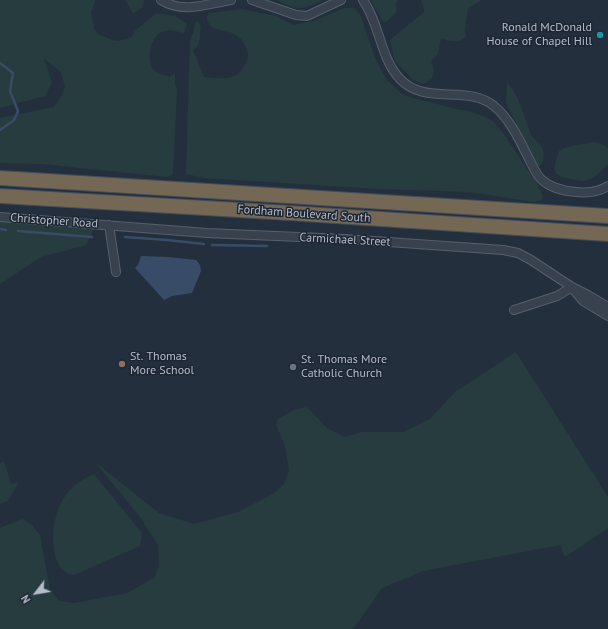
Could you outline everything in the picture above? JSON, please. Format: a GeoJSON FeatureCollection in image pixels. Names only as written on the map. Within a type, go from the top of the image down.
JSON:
{"type":"FeatureCollection","features":[{"type":"Feature","properties":{"kind":"highway","name":"Fordham Boulevard South"},"geometry":{"type":"LineString","coordinates":[[0,178],[608,216]]}},
{"type":"Feature","properties":{"kind":"highway","name":"Fordham Boulevard South"},"geometry":{"type":"LineString","coordinates":[[0,196],[608,234]]}},
{"type":"Feature","properties":{"kind":"street"},"geometry":{"type":"LineString","coordinates":[[161,0],[167,4],[180,8],[199,7],[231,0]]}},
{"type":"Feature","properties":{"kind":"street"},"geometry":{"type":"LineString","coordinates":[[252,0],[284,12],[302,16],[307,16],[341,0]]}},
{"type":"Feature","properties":{"kind":"street"},"geometry":{"type":"LineString","coordinates":[[363,0],[374,20],[390,65],[400,79],[408,86],[417,91],[482,99],[493,105],[503,114],[521,143],[535,171],[542,180],[556,188],[581,193],[600,190],[608,186]]}},
{"type":"Feature","properties":{"kind":"street","name":"Christopher Road"},"geometry":{"type":"LineString","coordinates":[[0,217],[109,225]]}},
{"type":"Feature","properties":{"kind":"street"},"geometry":{"type":"LineString","coordinates":[[109,225],[116,272]]}},
{"type":"Feature","properties":{"kind":"street","name":"Carmichael Street"},"geometry":{"type":"LineString","coordinates":[[109,225],[207,233],[346,239],[503,250],[518,253],[531,260],[572,287],[608,307]]}},
{"type":"Feature","properties":{"kind":"street"},"geometry":{"type":"LineString","coordinates":[[514,310],[557,296],[572,287]]}},
{"type":"Feature","properties":{"kind":"street","name":"Carmichael Street"},"geometry":{"type":"LineString","coordinates":[[572,287],[583,301],[608,316]]}},
{"type":"Feature","properties":{"kind":"green space"},"geometry":{"type":"Polygon","coordinates":[[[0,0],[96,0],[91,12],[94,28],[98,34],[118,41],[132,37],[135,31],[156,13],[175,16],[187,24],[184,33],[170,30],[156,36],[150,53],[151,64],[155,71],[170,77],[175,73],[175,84],[177,90],[173,174],[167,177],[42,164],[0,163],[0,118],[54,107],[62,95],[65,86],[60,71],[44,59],[52,83],[45,96],[0,108],[0,0]]]}},
{"type":"Feature","properties":{"kind":"green space"},"geometry":{"type":"Polygon","coordinates":[[[125,0],[144,0],[141,8],[133,13],[125,0]]]}},
{"type":"Feature","properties":{"kind":"green space"},"geometry":{"type":"Polygon","coordinates":[[[277,0],[322,0],[316,4],[299,8],[289,6],[277,0]]]}},
{"type":"Feature","properties":{"kind":"green space"},"geometry":{"type":"Polygon","coordinates":[[[371,0],[398,0],[396,2],[396,12],[387,21],[383,22],[371,0]]]}},
{"type":"Feature","properties":{"kind":"green space"},"geometry":{"type":"Polygon","coordinates":[[[421,0],[482,0],[468,8],[465,31],[466,37],[454,41],[441,38],[438,54],[431,61],[434,72],[432,77],[423,84],[413,80],[397,63],[394,58],[390,40],[424,12],[421,0]]]}},
{"type":"Feature","properties":{"kind":"green space"},"geometry":{"type":"Polygon","coordinates":[[[344,8],[354,8],[360,14],[375,58],[386,79],[403,95],[469,111],[493,121],[504,134],[535,181],[543,198],[534,202],[470,192],[380,189],[204,178],[186,174],[190,41],[194,31],[195,22],[198,21],[201,26],[200,40],[198,46],[193,50],[204,77],[223,78],[234,76],[240,72],[248,58],[248,54],[246,46],[241,39],[230,32],[215,29],[210,25],[207,18],[209,13],[242,9],[276,16],[293,25],[314,21],[344,8]]]}},
{"type":"Feature","properties":{"kind":"green space"},"geometry":{"type":"Polygon","coordinates":[[[507,82],[518,99],[532,136],[543,150],[544,154],[542,164],[539,167],[535,162],[508,107],[506,101],[507,82]]]}},
{"type":"Feature","properties":{"kind":"green space"},"geometry":{"type":"Polygon","coordinates":[[[594,142],[604,145],[608,149],[608,164],[599,173],[591,179],[584,181],[565,178],[557,174],[555,171],[555,163],[559,151],[567,147],[594,142]]]}},
{"type":"Feature","properties":{"kind":"green space"},"geometry":{"type":"Polygon","coordinates":[[[0,217],[94,224],[92,234],[86,245],[41,257],[0,284],[0,217]]]}},
{"type":"Feature","properties":{"kind":"green space"},"geometry":{"type":"Polygon","coordinates":[[[516,352],[608,497],[608,528],[565,557],[560,545],[423,571],[382,588],[353,629],[0,629],[0,528],[23,519],[32,525],[40,535],[50,590],[59,601],[74,603],[127,593],[154,578],[159,566],[158,545],[140,517],[95,462],[159,513],[194,524],[238,512],[273,494],[284,484],[289,470],[285,446],[276,425],[278,419],[294,410],[307,407],[327,428],[345,437],[361,432],[403,432],[430,419],[455,392],[516,352]]]}},
{"type":"Feature","properties":{"kind":"green space"},"geometry":{"type":"Polygon","coordinates":[[[4,461],[11,484],[19,482],[8,501],[0,504],[0,463],[4,461]]]}},
{"type":"Feature","properties":{"kind":"green space"},"geometry":{"type":"Polygon","coordinates":[[[94,474],[142,533],[140,546],[74,575],[65,572],[59,565],[55,556],[53,534],[55,523],[60,505],[66,495],[79,482],[94,474]]]}},
{"type":"Feature","properties":{"kind":"water"},"geometry":{"type":"Polygon","coordinates":[[[141,256],[196,260],[200,265],[201,271],[192,293],[172,296],[164,300],[135,268],[138,265],[141,256]]]}},
{"type":"Feature","properties":{"kind":"waterway"},"geometry":{"type":"LineString","coordinates":[[0,63],[13,73],[10,91],[18,111],[14,120],[0,130]]}},
{"type":"Feature","properties":{"kind":"waterway"},"geometry":{"type":"LineString","coordinates":[[0,229],[6,230]]}},
{"type":"Feature","properties":{"kind":"waterway"},"geometry":{"type":"LineString","coordinates":[[18,231],[92,237]]}},
{"type":"Feature","properties":{"kind":"waterway"},"geometry":{"type":"LineString","coordinates":[[125,237],[204,244]]}},
{"type":"Feature","properties":{"kind":"waterway"},"geometry":{"type":"LineString","coordinates":[[212,245],[267,246]]}},
{"type":"Feature","properties":{"kind":"place","name":"Ronald McDonald House of Chapel Hill"},"geometry":{"type":"Point","coordinates":[600,35]}},
{"type":"Feature","properties":{"kind":"place","name":"St. Thomas More School"},"geometry":{"type":"Point","coordinates":[122,364]}},
{"type":"Feature","properties":{"kind":"place","name":"St. Thomas More Catholic Church"},"geometry":{"type":"Point","coordinates":[293,367]}}]}
